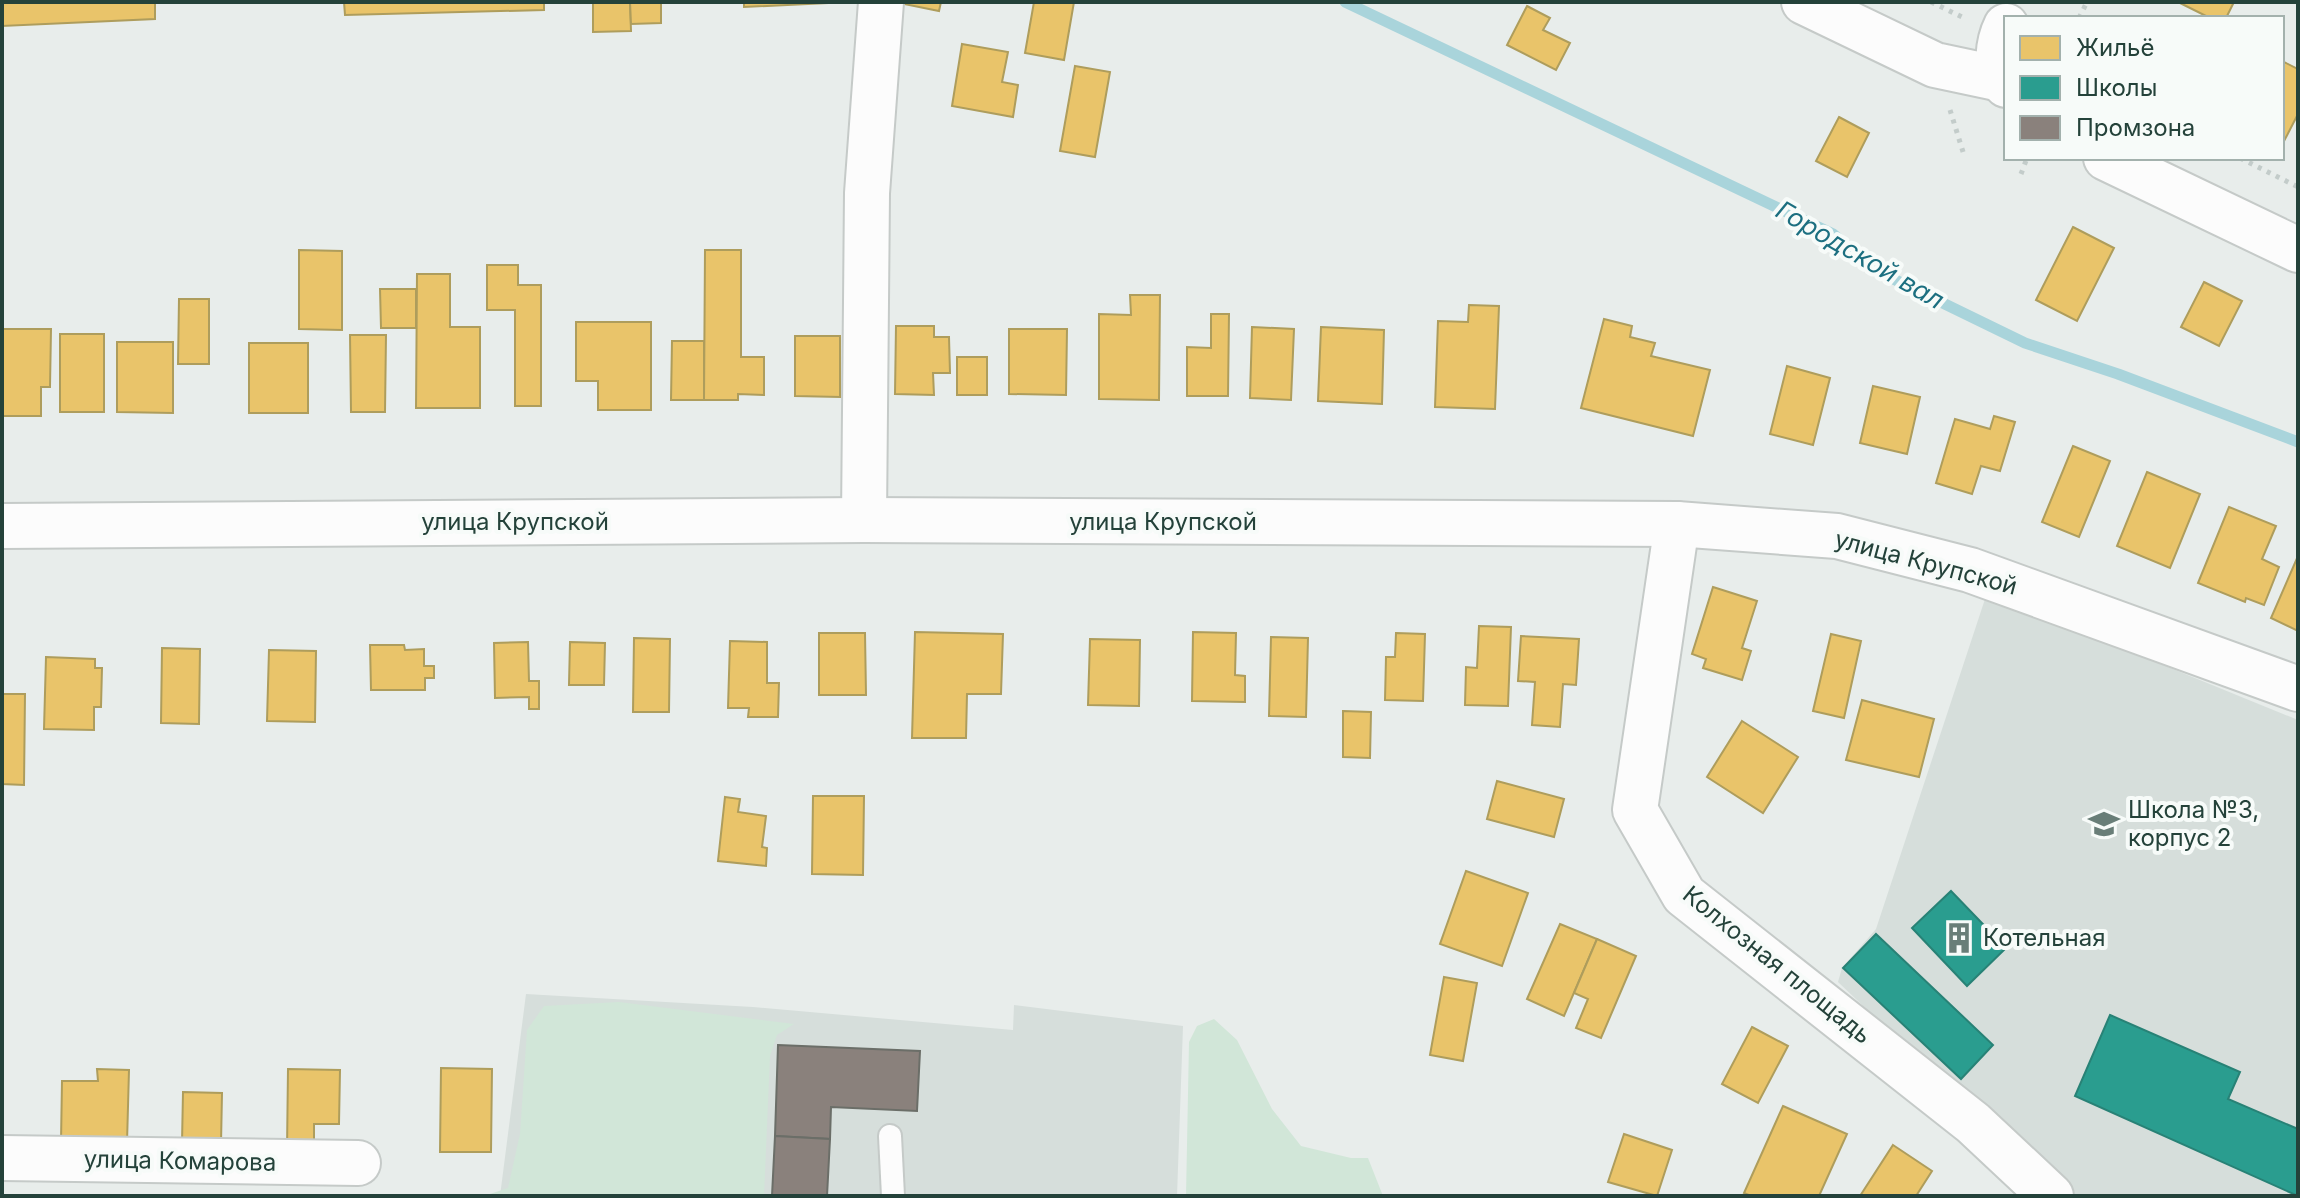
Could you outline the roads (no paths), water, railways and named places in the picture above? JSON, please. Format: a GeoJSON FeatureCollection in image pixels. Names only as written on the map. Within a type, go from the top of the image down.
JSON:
{"type":"FeatureCollection","features":[{"type":"Feature","properties":{"kind":"street"},"geometry":{"type":"LineString","coordinates":[[864,520],[867,193],[881,2]]}},
{"type":"Feature","properties":{"kind":"street"},"geometry":{"type":"LineString","coordinates":[[1804,2],[1935,65],[2004,82],[1999,52],[2004,30]]}},
{"type":"Feature","properties":{"kind":"street"},"geometry":{"type":"LineString","coordinates":[[2110,160],[2298,250]]}},
{"type":"Feature","properties":{"kind":"street","name":"улица Крупской"},"geometry":{"type":"LineString","coordinates":[[2,526],[864,520],[1677,524],[1837,536],[1970,570],[2298,689]]}},
{"type":"Feature","properties":{"kind":"street","name":"Колхозная площадь"},"geometry":{"type":"LineString","coordinates":[[1677,524],[1635,810],[1684,895],[1973,1123],[2051,1196]]}},
{"type":"Feature","properties":{"kind":"street","name":"улица Комарова"},"geometry":{"type":"LineString","coordinates":[[2,1158],[358,1163]]}},
{"type":"Feature","properties":{"kind":"lane"},"geometry":{"type":"LineString","coordinates":[[890,1136],[893,1196]]}},
{"type":"Feature","properties":{"kind":"waterway","name":"Городской вал"},"geometry":{"type":"LineString","coordinates":[[1345,2],[1833,234],[1877,271],[2025,343],[2118,374],[2298,442]]}},
{"type":"Feature","properties":{"kind":"place","name":"Школа №3, корпус 2"},"geometry":{"type":"Point","coordinates":[2104,824]}},
{"type":"Feature","properties":{"kind":"place","name":"Котельная"},"geometry":{"type":"Point","coordinates":[1959,938]}}]}
